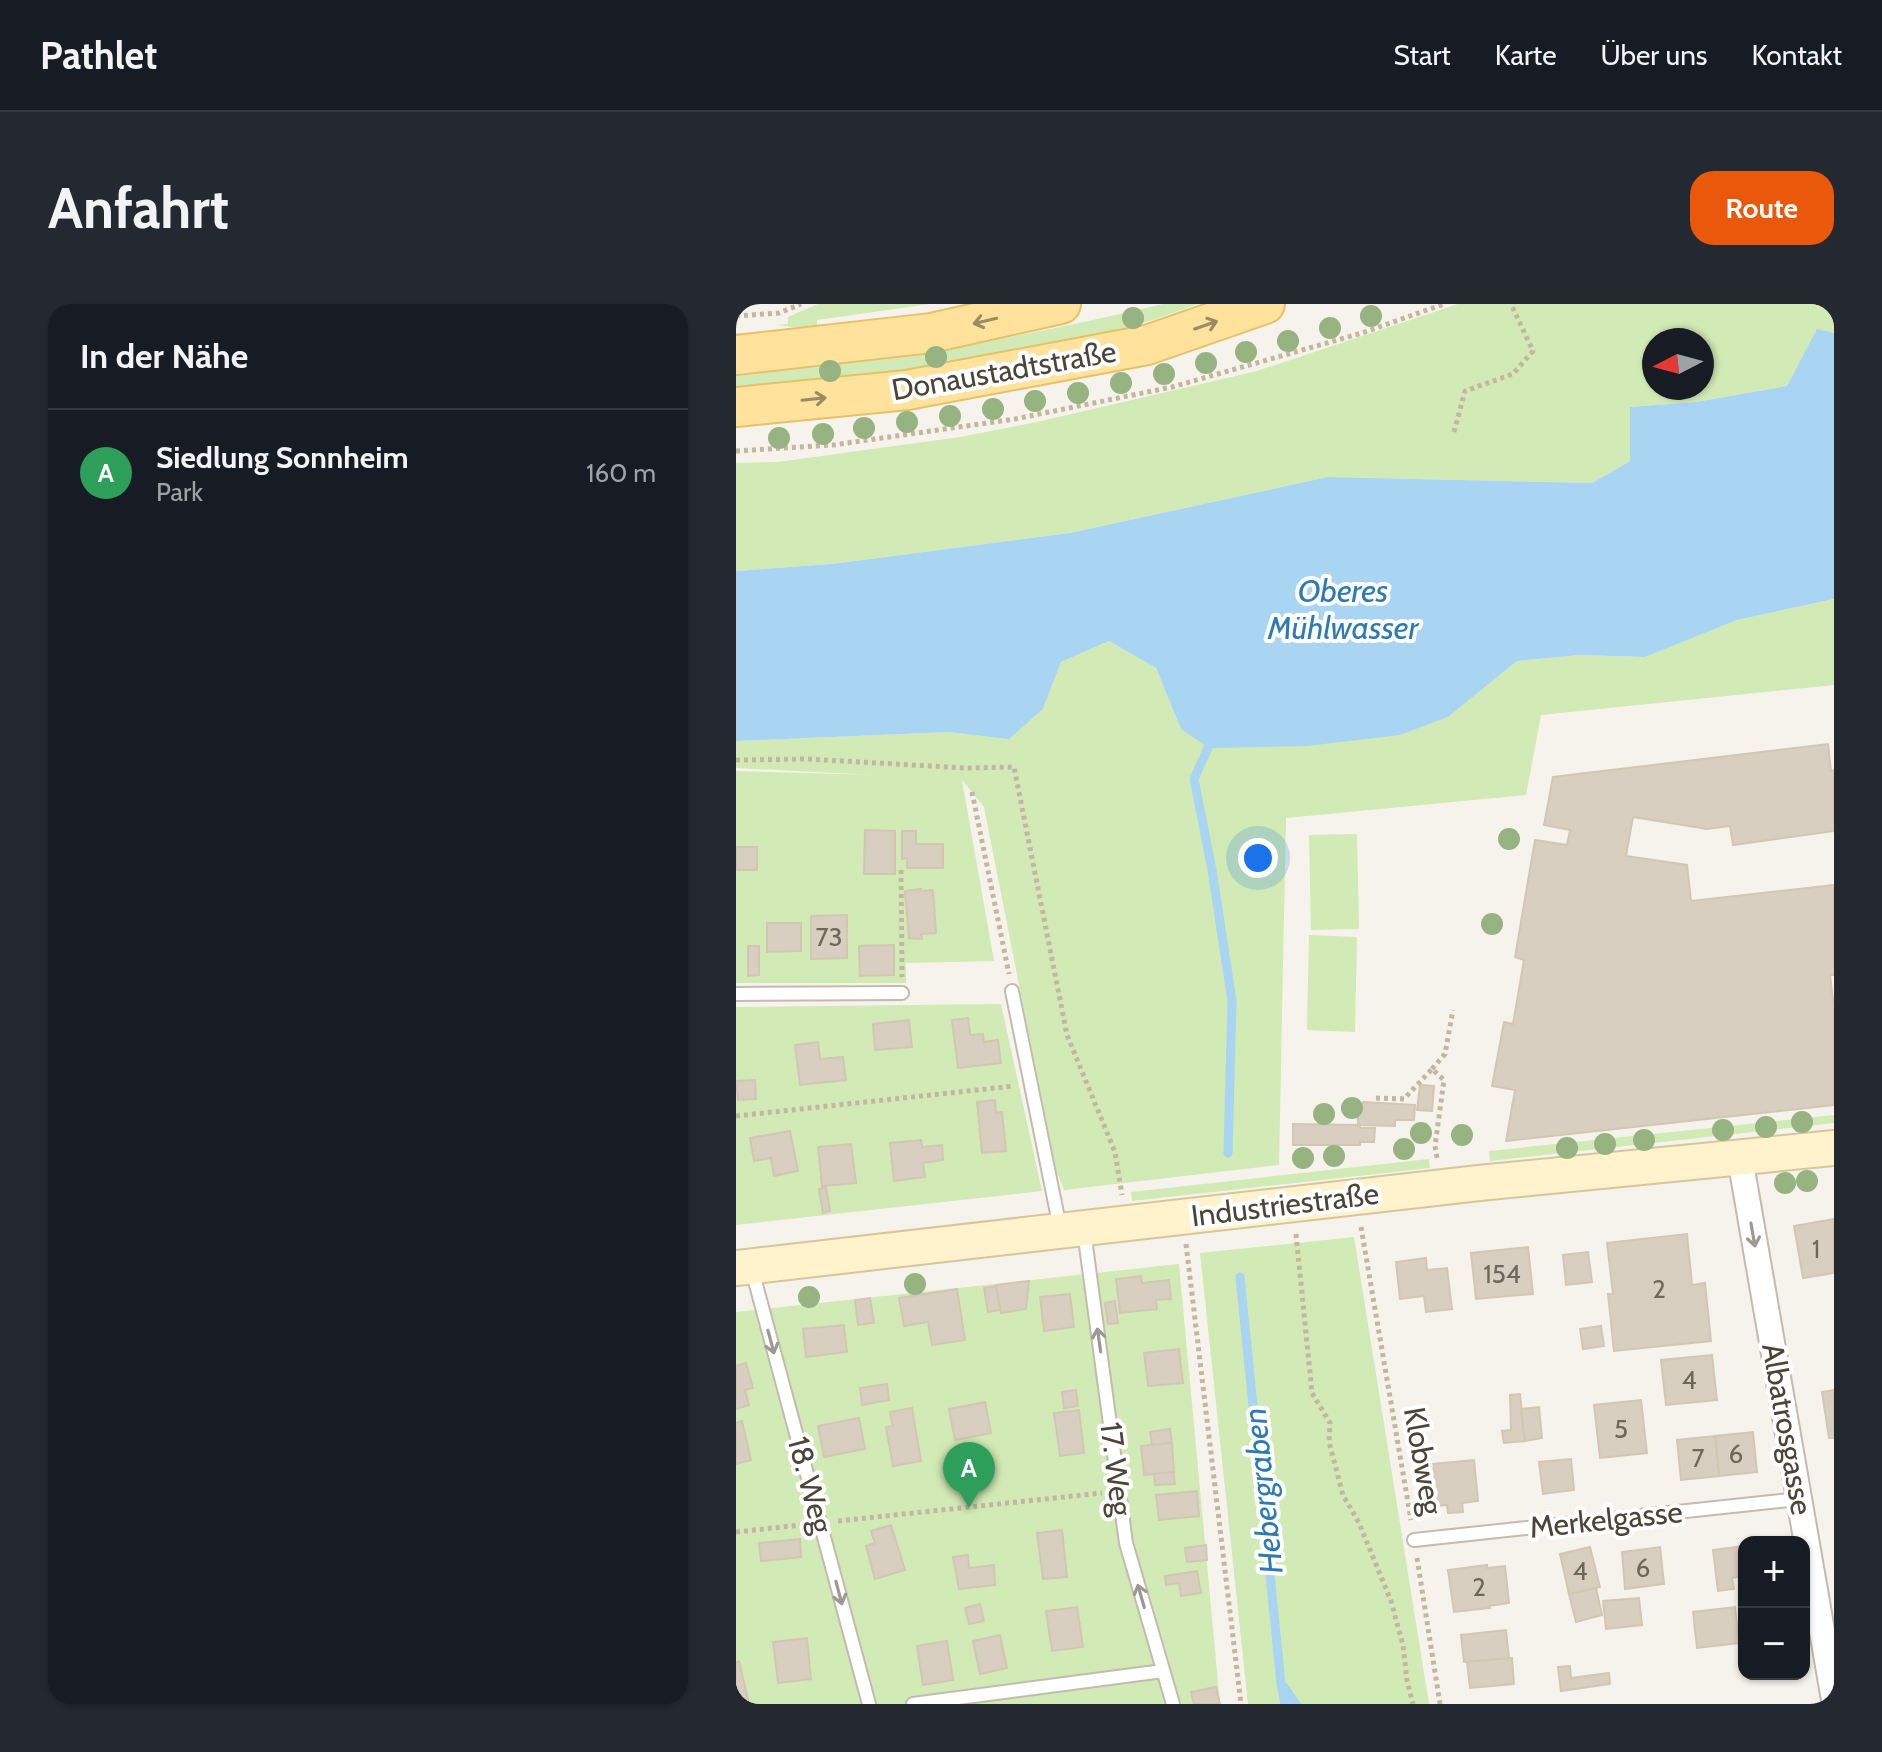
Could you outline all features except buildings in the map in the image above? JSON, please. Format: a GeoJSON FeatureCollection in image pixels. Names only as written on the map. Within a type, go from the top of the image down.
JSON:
{"type":"FeatureCollection","features":[{"type":"Feature","properties":{"kind":"main road","name":"Donaustadtstraße"},"geometry":{"type":"LineString","coordinates":[[736,355],[931,333],[1061,304]]}},
{"type":"Feature","properties":{"kind":"main road","name":"Donaustadtstraße"},"geometry":{"type":"LineString","coordinates":[[736,407],[907,390],[1147,345],[1265,304]]}},
{"type":"Feature","properties":{"kind":"street","name":"Industriestraße"},"geometry":{"type":"LineString","coordinates":[[744,1267],[1440,1187],[1834,1148]]}},
{"type":"Feature","properties":{"kind":"street","name":"Albatrosgasse"},"geometry":{"type":"LineString","coordinates":[[1740,1158],[1834,1700]]}},
{"type":"Feature","properties":{"kind":"lane","name":"17. Weg"},"geometry":{"type":"LineString","coordinates":[[1012,991],[1031,1085],[1072,1230],[1126,1543],[1173,1704]]}},
{"type":"Feature","properties":{"kind":"lane"},"geometry":{"type":"LineString","coordinates":[[736,994],[902,993]]}},
{"type":"Feature","properties":{"kind":"lane","name":"18. Weg"},"geometry":{"type":"LineString","coordinates":[[744,1267],[820,1523],[869,1704]]}},
{"type":"Feature","properties":{"kind":"lane","name":"Merkelgasse"},"geometry":{"type":"LineString","coordinates":[[1414,1540],[1799,1499]]}},
{"type":"Feature","properties":{"kind":"lane"},"geometry":{"type":"LineString","coordinates":[[913,1704],[1163,1671]]}},
{"type":"Feature","properties":{"kind":"path"},"geometry":{"type":"LineString","coordinates":[[736,316],[779,313],[801,304]]}},
{"type":"Feature","properties":{"kind":"path"},"geometry":{"type":"LineString","coordinates":[[736,451],[833,445],[1015,419],[1172,387],[1362,333],[1444,304]]}},
{"type":"Feature","properties":{"kind":"path"},"geometry":{"type":"LineString","coordinates":[[1454,432],[1465,391],[1513,374],[1533,351],[1511,304]]}},
{"type":"Feature","properties":{"kind":"path"},"geometry":{"type":"LineString","coordinates":[[736,760],[807,759],[966,768],[1014,767],[1067,1035],[1115,1152],[1127,1223]]}},
{"type":"Feature","properties":{"kind":"path"},"geometry":{"type":"LineString","coordinates":[[972,792],[1012,991]]}},
{"type":"Feature","properties":{"kind":"path"},"geometry":{"type":"LineString","coordinates":[[901,870],[902,993]]}},
{"type":"Feature","properties":{"kind":"path"},"geometry":{"type":"LineString","coordinates":[[1376,1098],[1404,1099],[1432,1069],[1445,1054],[1453,1010]]}},
{"type":"Feature","properties":{"kind":"path"},"geometry":{"type":"LineString","coordinates":[[1432,1069],[1444,1080],[1435,1146],[1440,1187]]}},
{"type":"Feature","properties":{"kind":"path"},"geometry":{"type":"LineString","coordinates":[[736,1116],[1031,1085]]}},
{"type":"Feature","properties":{"kind":"path"},"geometry":{"type":"LineString","coordinates":[[1182,1217],[1241,1704]]}},
{"type":"Feature","properties":{"kind":"path","name":"Klobweg"},"geometry":{"type":"LineString","coordinates":[[1361,1226],[1440,1704]]}},
{"type":"Feature","properties":{"kind":"path"},"geometry":{"type":"LineString","coordinates":[[1295,1232],[1312,1393],[1330,1423],[1329,1442],[1343,1495],[1359,1523],[1391,1601],[1403,1645],[1413,1704]]}},
{"type":"Feature","properties":{"kind":"path"},"geometry":{"type":"LineString","coordinates":[[736,1532],[1119,1492]]}},
{"type":"Feature","properties":{"kind":"green space"},"geometry":{"type":"Polygon","coordinates":[[[818,304],[930,304],[817,320],[815,330],[777,325],[788,324],[788,317],[818,304]]]}},
{"type":"Feature","properties":{"kind":"green space"},"geometry":{"type":"Polygon","coordinates":[[[1163,304],[1198,304],[1130,328],[995,356],[862,376],[736,389],[736,374],[925,352],[1163,304]]]}},
{"type":"Feature","properties":{"kind":"green space"},"geometry":{"type":"Polygon","coordinates":[[[1458,304],[1834,304],[1834,333],[1817,330],[1787,386],[1714,399],[1714,328],[1642,328],[1642,400],[1707,400],[1630,407],[1630,461],[1592,483],[1328,477],[1070,533],[832,564],[736,571],[736,463],[778,462],[960,437],[1257,371],[1458,304]]]}},
{"type":"Feature","properties":{"kind":"green space"},"geometry":{"type":"Polygon","coordinates":[[[1834,599],[1834,685],[1541,715],[1526,795],[1286,818],[1279,1165],[1064,1190],[1055,1167],[984,807],[962,780],[994,961],[906,963],[906,983],[736,983],[736,771],[874,775],[736,768],[736,741],[949,732],[1009,738],[1043,709],[1061,662],[1109,641],[1156,668],[1181,729],[1400,735],[1448,717],[1517,661],[1580,655],[1645,657],[1737,620],[1834,599]]]}},
{"type":"Feature","properties":{"kind":"green space"},"geometry":{"type":"Polygon","coordinates":[[[1357,834],[1359,929],[1311,930],[1309,835],[1357,834]]]}},
{"type":"Feature","properties":{"kind":"green space"},"geometry":{"type":"Polygon","coordinates":[[[1309,935],[1357,937],[1355,1032],[1307,1030],[1309,935]]]}},
{"type":"Feature","properties":{"kind":"green space"},"geometry":{"type":"Polygon","coordinates":[[[1001,1004],[1042,1191],[736,1225],[736,1007],[1001,1004]]]}},
{"type":"Feature","properties":{"kind":"green space"},"geometry":{"type":"Polygon","coordinates":[[[1834,1115],[1834,1123],[1490,1161],[1489,1151],[1834,1115]]]}},
{"type":"Feature","properties":{"kind":"green space"},"geometry":{"type":"Polygon","coordinates":[[[1429,1159],[1430,1168],[1132,1201],[1131,1192],[1429,1159]]]}},
{"type":"Feature","properties":{"kind":"green space"},"geometry":{"type":"Polygon","coordinates":[[[1354,1237],[1429,1704],[1248,1704],[1200,1253],[1354,1237]]]}},
{"type":"Feature","properties":{"kind":"green space"},"geometry":{"type":"Polygon","coordinates":[[[1179,1264],[1220,1704],[736,1704],[736,1312],[1179,1264]]]}},
{"type":"Feature","properties":{"kind":"water","name":"Oberes Mühlwasser"},"geometry":{"type":"Polygon","coordinates":[[[1817,329],[1834,333],[1834,599],[1737,620],[1645,657],[1580,655],[1517,661],[1448,717],[1400,735],[1307,746],[1209,748],[1181,729],[1156,668],[1109,641],[1061,662],[1043,709],[1009,739],[949,732],[736,741],[736,571],[832,564],[1070,533],[1328,477],[1592,483],[1630,461],[1630,407],[1714,400],[1787,386],[1817,329]]]}},
{"type":"Feature","properties":{"kind":"waterway"},"geometry":{"type":"LineString","coordinates":[[1212,739],[1194,779],[1232,1001],[1228,1153]]}},
{"type":"Feature","properties":{"kind":"waterway","name":"Hebergraben"},"geometry":{"type":"LineString","coordinates":[[1240,1277],[1285,1704]]}},
{"type":"Feature","properties":{"kind":"waterway"},"geometry":{"type":"LineString","coordinates":[[1284,1687],[1296,1704]]}},
{"type":"Feature","properties":{"kind":"place","name":"Siedlung Sonnheim"},"geometry":{"type":"Point","coordinates":[969,1508]}}]}
